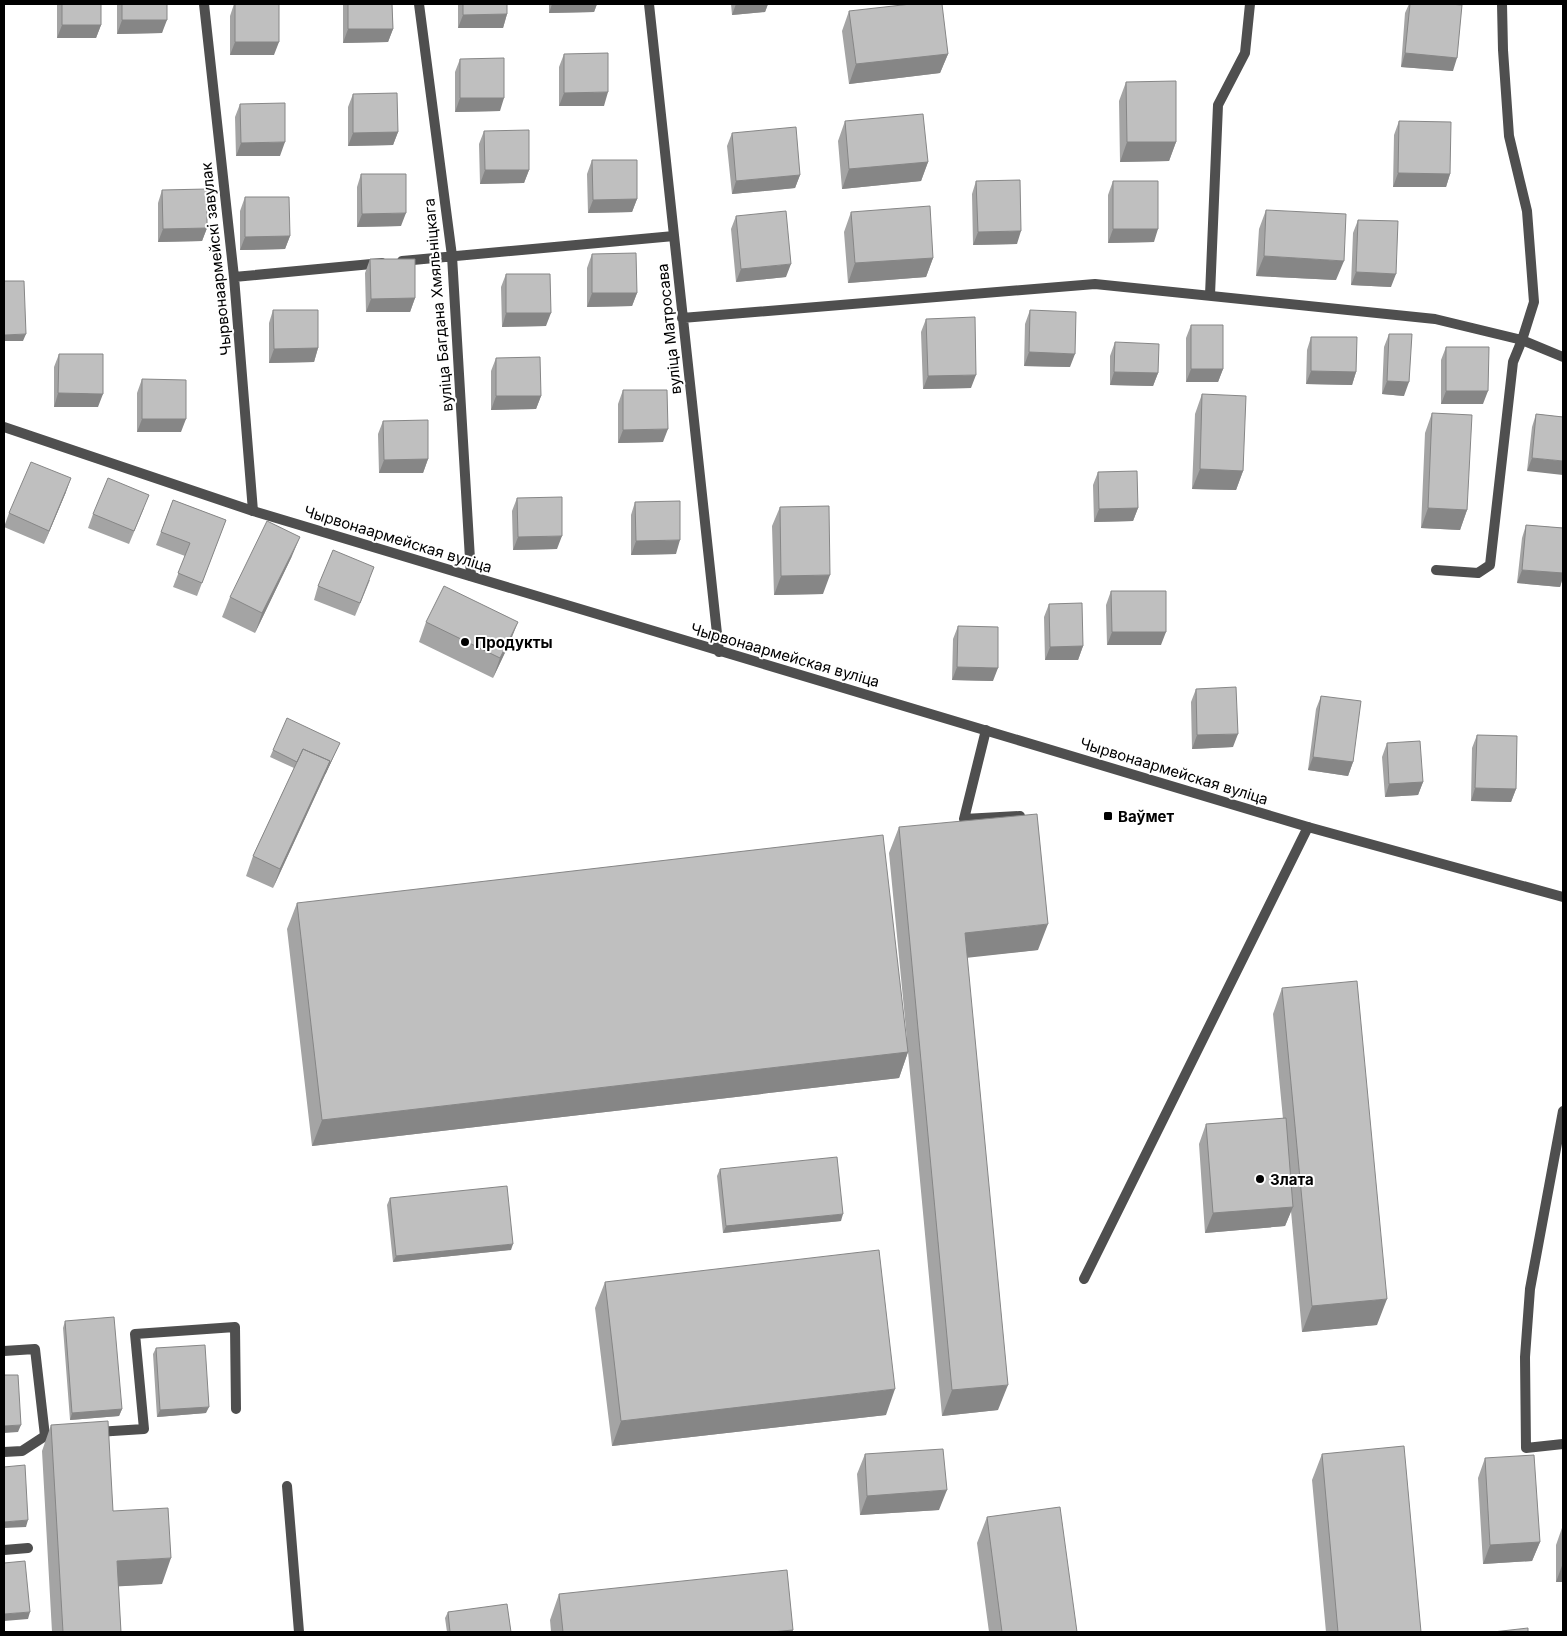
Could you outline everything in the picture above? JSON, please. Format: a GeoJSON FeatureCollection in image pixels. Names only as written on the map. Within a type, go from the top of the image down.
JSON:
{"type":"FeatureCollection","features":[{"type":"Feature","properties":{"kind":"street","name":"Чырвонаармейскі завулак"},"geometry":{"type":"LineString","coordinates":[[204,4],[234,277],[253,511]]}},
{"type":"Feature","properties":{"kind":"street","name":"вуліца Багдана Хмяльніцкага"},"geometry":{"type":"LineString","coordinates":[[419,4],[452,256],[471,576]]}},
{"type":"Feature","properties":{"kind":"street","name":"вуліца Матросава"},"geometry":{"type":"LineString","coordinates":[[649,4],[720,652]]}},
{"type":"Feature","properties":{"kind":"street"},"geometry":{"type":"LineString","coordinates":[[1210,295],[1218,105],[1245,53],[1250,4]]}},
{"type":"Feature","properties":{"kind":"street"},"geometry":{"type":"LineString","coordinates":[[1436,570],[1478,572],[1490,565],[1513,362],[1534,302],[1527,211],[1509,136],[1502,4]]}},
{"type":"Feature","properties":{"kind":"street"},"geometry":{"type":"LineString","coordinates":[[234,277],[674,236]]}},
{"type":"Feature","properties":{"kind":"street"},"geometry":{"type":"LineString","coordinates":[[682,318],[1095,284],[1435,319],[1522,340],[1563,357]]}},
{"type":"Feature","properties":{"kind":"street","name":"Чырвонаармейская вуліца"},"geometry":{"type":"LineString","coordinates":[[4,427],[253,511],[720,652],[1308,827],[1563,897]]}},
{"type":"Feature","properties":{"kind":"street"},"geometry":{"type":"LineString","coordinates":[[986,730],[964,819],[1020,816]]}},
{"type":"Feature","properties":{"kind":"street"},"geometry":{"type":"LineString","coordinates":[[1084,1279],[1308,827]]}},
{"type":"Feature","properties":{"kind":"street"},"geometry":{"type":"LineString","coordinates":[[1563,1111],[1530,1289],[1525,1357],[1526,1448],[1563,1444]]}},
{"type":"Feature","properties":{"kind":"street"},"geometry":{"type":"LineString","coordinates":[[4,1452],[22,1451],[45,1436],[144,1429],[135,1334],[235,1326],[236,1409]]}},
{"type":"Feature","properties":{"kind":"street"},"geometry":{"type":"LineString","coordinates":[[4,1351],[35,1349],[45,1436]]}},
{"type":"Feature","properties":{"kind":"street"},"geometry":{"type":"LineString","coordinates":[[287,1486],[299,1632]]}},
{"type":"Feature","properties":{"kind":"street"},"geometry":{"type":"LineString","coordinates":[[4,1550],[28,1548]]}},
{"type":"Feature","properties":{"kind":"building"},"geometry":{"type":"Polygon","coordinates":[[[62,4],[101,4],[101,25],[62,25],[62,4]]]}},
{"type":"Feature","properties":{"kind":"building"},"geometry":{"type":"Polygon","coordinates":[[[122,4],[167,4],[167,20],[122,20],[122,4]]]}},
{"type":"Feature","properties":{"kind":"building"},"geometry":{"type":"Polygon","coordinates":[[[235,4],[279,4],[279,42],[235,42],[235,4]]]}},
{"type":"Feature","properties":{"kind":"building"},"geometry":{"type":"Polygon","coordinates":[[[348,4],[392,4],[393,29],[348,29],[348,4]]]}},
{"type":"Feature","properties":{"kind":"building"},"geometry":{"type":"Polygon","coordinates":[[[463,4],[507,4],[507,14],[463,15],[463,4]]]}},
{"type":"Feature","properties":{"kind":"building"},"geometry":{"type":"Polygon","coordinates":[[[911,4],[942,4],[948,54],[856,64],[849,11],[911,4]]]}},
{"type":"Feature","properties":{"kind":"building"},"geometry":{"type":"Polygon","coordinates":[[[1410,4],[1462,5],[1457,58],[1405,53],[1410,4]]]}},
{"type":"Feature","properties":{"kind":"building"},"geometry":{"type":"Polygon","coordinates":[[[608,53],[608,92],[564,93],[564,54],[608,53]]]}},
{"type":"Feature","properties":{"kind":"building"},"geometry":{"type":"Polygon","coordinates":[[[504,58],[504,98],[460,98],[460,59],[504,58]]]}},
{"type":"Feature","properties":{"kind":"building"},"geometry":{"type":"Polygon","coordinates":[[[1176,81],[1176,142],[1127,142],[1126,82],[1176,81]]]}},
{"type":"Feature","properties":{"kind":"building"},"geometry":{"type":"Polygon","coordinates":[[[397,93],[398,132],[353,133],[353,94],[397,93]]]}},
{"type":"Feature","properties":{"kind":"building"},"geometry":{"type":"Polygon","coordinates":[[[285,103],[285,142],[241,143],[240,104],[285,103]]]}},
{"type":"Feature","properties":{"kind":"building"},"geometry":{"type":"Polygon","coordinates":[[[923,114],[928,162],[849,169],[845,121],[923,114]]]}},
{"type":"Feature","properties":{"kind":"building"},"geometry":{"type":"Polygon","coordinates":[[[1399,121],[1451,122],[1450,174],[1398,173],[1399,121]]]}},
{"type":"Feature","properties":{"kind":"building"},"geometry":{"type":"Polygon","coordinates":[[[796,127],[800,175],[736,181],[732,133],[796,127]]]}},
{"type":"Feature","properties":{"kind":"building"},"geometry":{"type":"Polygon","coordinates":[[[529,130],[529,170],[485,170],[484,131],[529,130]]]}},
{"type":"Feature","properties":{"kind":"building"},"geometry":{"type":"Polygon","coordinates":[[[592,160],[637,160],[637,199],[593,200],[592,160]]]}},
{"type":"Feature","properties":{"kind":"building"},"geometry":{"type":"Polygon","coordinates":[[[361,174],[406,174],[406,213],[362,214],[361,174]]]}},
{"type":"Feature","properties":{"kind":"building"},"geometry":{"type":"Polygon","coordinates":[[[1020,180],[1021,231],[978,232],[976,181],[1020,180]]]}},
{"type":"Feature","properties":{"kind":"building"},"geometry":{"type":"Polygon","coordinates":[[[1113,181],[1158,181],[1158,229],[1113,229],[1113,181]]]}},
{"type":"Feature","properties":{"kind":"building"},"geometry":{"type":"Polygon","coordinates":[[[207,189],[207,228],[163,229],[162,190],[207,189]]]}},
{"type":"Feature","properties":{"kind":"building"},"geometry":{"type":"Polygon","coordinates":[[[245,197],[289,197],[290,236],[245,237],[245,197]]]}},
{"type":"Feature","properties":{"kind":"building"},"geometry":{"type":"Polygon","coordinates":[[[930,206],[933,258],[855,263],[851,212],[930,206]]]}},
{"type":"Feature","properties":{"kind":"building"},"geometry":{"type":"Polygon","coordinates":[[[1266,210],[1346,214],[1344,261],[1264,256],[1266,210]]]}},
{"type":"Feature","properties":{"kind":"building"},"geometry":{"type":"Polygon","coordinates":[[[786,211],[791,264],[741,269],[736,216],[786,211]]]}},
{"type":"Feature","properties":{"kind":"building"},"geometry":{"type":"Polygon","coordinates":[[[1358,220],[1398,221],[1396,274],[1356,272],[1358,220]]]}},
{"type":"Feature","properties":{"kind":"building"},"geometry":{"type":"Polygon","coordinates":[[[636,253],[637,293],[592,293],[592,254],[636,253]]]}},
{"type":"Feature","properties":{"kind":"building"},"geometry":{"type":"Polygon","coordinates":[[[370,259],[415,259],[415,298],[371,299],[370,259]]]}},
{"type":"Feature","properties":{"kind":"building"},"geometry":{"type":"Polygon","coordinates":[[[506,274],[550,274],[551,313],[506,313],[506,274]]]}},
{"type":"Feature","properties":{"kind":"building"},"geometry":{"type":"Polygon","coordinates":[[[4,281],[24,281],[26,334],[4,335],[4,281]]]}},
{"type":"Feature","properties":{"kind":"building"},"geometry":{"type":"Polygon","coordinates":[[[273,310],[318,310],[318,348],[274,349],[273,310]]]}},
{"type":"Feature","properties":{"kind":"building"},"geometry":{"type":"Polygon","coordinates":[[[1030,310],[1076,312],[1075,354],[1029,352],[1030,310]]]}},
{"type":"Feature","properties":{"kind":"building"},"geometry":{"type":"Polygon","coordinates":[[[975,317],[976,375],[928,376],[926,319],[975,317]]]}},
{"type":"Feature","properties":{"kind":"building"},"geometry":{"type":"Polygon","coordinates":[[[1191,325],[1223,325],[1223,369],[1191,369],[1191,325]]]}},
{"type":"Feature","properties":{"kind":"building"},"geometry":{"type":"Polygon","coordinates":[[[1389,334],[1412,334],[1409,382],[1387,381],[1389,334]]]}},
{"type":"Feature","properties":{"kind":"building"},"geometry":{"type":"Polygon","coordinates":[[[1311,337],[1357,337],[1356,372],[1311,371],[1311,337]]]}},
{"type":"Feature","properties":{"kind":"building"},"geometry":{"type":"Polygon","coordinates":[[[1115,342],[1159,344],[1158,373],[1114,372],[1115,342]]]}},
{"type":"Feature","properties":{"kind":"building"},"geometry":{"type":"Polygon","coordinates":[[[1446,347],[1489,347],[1488,391],[1446,391],[1446,347]]]}},
{"type":"Feature","properties":{"kind":"building"},"geometry":{"type":"Polygon","coordinates":[[[59,354],[103,354],[103,394],[58,393],[59,354]]]}},
{"type":"Feature","properties":{"kind":"building"},"geometry":{"type":"Polygon","coordinates":[[[540,357],[541,396],[496,396],[496,358],[540,357]]]}},
{"type":"Feature","properties":{"kind":"building"},"geometry":{"type":"Polygon","coordinates":[[[142,379],[186,380],[186,419],[142,419],[142,379]]]}},
{"type":"Feature","properties":{"kind":"building"},"geometry":{"type":"Polygon","coordinates":[[[623,390],[667,390],[668,429],[623,430],[623,390]]]}},
{"type":"Feature","properties":{"kind":"building"},"geometry":{"type":"Polygon","coordinates":[[[1202,394],[1246,396],[1243,471],[1200,469],[1202,394]]]}},
{"type":"Feature","properties":{"kind":"building"},"geometry":{"type":"Polygon","coordinates":[[[1432,413],[1472,415],[1467,510],[1428,508],[1432,413]]]}},
{"type":"Feature","properties":{"kind":"building"},"geometry":{"type":"Polygon","coordinates":[[[1536,414],[1563,417],[1563,461],[1532,458],[1536,414]]]}},
{"type":"Feature","properties":{"kind":"building"},"geometry":{"type":"Polygon","coordinates":[[[428,420],[428,459],[384,460],[383,421],[428,420]]]}},
{"type":"Feature","properties":{"kind":"building"},"geometry":{"type":"Polygon","coordinates":[[[31,462],[71,478],[49,531],[9,513],[31,462]]]}},
{"type":"Feature","properties":{"kind":"building"},"geometry":{"type":"Polygon","coordinates":[[[1137,471],[1138,508],[1099,509],[1098,472],[1137,471]]]}},
{"type":"Feature","properties":{"kind":"building"},"geometry":{"type":"Polygon","coordinates":[[[108,478],[149,495],[134,531],[93,514],[108,478]]]}},
{"type":"Feature","properties":{"kind":"building"},"geometry":{"type":"Polygon","coordinates":[[[562,497],[562,536],[518,537],[517,498],[562,497]]]}},
{"type":"Feature","properties":{"kind":"building"},"geometry":{"type":"Polygon","coordinates":[[[173,500],[226,520],[202,583],[178,573],[190,543],[161,532],[173,500]]]}},
{"type":"Feature","properties":{"kind":"building"},"geometry":{"type":"Polygon","coordinates":[[[680,501],[680,540],[636,541],[635,502],[680,501]]]}},
{"type":"Feature","properties":{"kind":"building"},"geometry":{"type":"Polygon","coordinates":[[[829,506],[830,575],[781,576],[780,507],[829,506]]]}},
{"type":"Feature","properties":{"kind":"building"},"geometry":{"type":"Polygon","coordinates":[[[267,521],[300,537],[262,613],[230,597],[267,521]]]}},
{"type":"Feature","properties":{"kind":"building"},"geometry":{"type":"Polygon","coordinates":[[[1526,525],[1563,528],[1563,573],[1522,570],[1526,525]]]}},
{"type":"Feature","properties":{"kind":"building"},"geometry":{"type":"Polygon","coordinates":[[[333,550],[374,567],[360,603],[318,586],[333,550]]]}},
{"type":"Feature","properties":{"kind":"building"},"geometry":{"type":"Polygon","coordinates":[[[444,586],[518,622],[500,658],[426,622],[444,586]]]}},
{"type":"Feature","properties":{"kind":"building"},"geometry":{"type":"Polygon","coordinates":[[[1111,591],[1166,591],[1166,632],[1112,632],[1111,591]]]}},
{"type":"Feature","properties":{"kind":"building"},"geometry":{"type":"Polygon","coordinates":[[[1082,603],[1083,646],[1050,647],[1049,604],[1082,603]]]}},
{"type":"Feature","properties":{"kind":"building"},"geometry":{"type":"Polygon","coordinates":[[[958,626],[998,627],[998,668],[957,667],[958,626]]]}},
{"type":"Feature","properties":{"kind":"building"},"geometry":{"type":"Polygon","coordinates":[[[1236,687],[1238,734],[1197,735],[1196,689],[1236,687]]]}},
{"type":"Feature","properties":{"kind":"building"},"geometry":{"type":"Polygon","coordinates":[[[1321,696],[1361,701],[1353,762],[1313,757],[1321,696]]]}},
{"type":"Feature","properties":{"kind":"building"},"geometry":{"type":"Polygon","coordinates":[[[287,718],[340,743],[325,774],[330,761],[303,749],[297,762],[273,750],[287,718]]]}},
{"type":"Feature","properties":{"kind":"building"},"geometry":{"type":"Polygon","coordinates":[[[1477,735],[1517,736],[1516,789],[1475,788],[1477,735]]]}},
{"type":"Feature","properties":{"kind":"building"},"geometry":{"type":"Polygon","coordinates":[[[1420,741],[1423,782],[1389,784],[1387,743],[1420,741]]]}},
{"type":"Feature","properties":{"kind":"building"},"geometry":{"type":"Polygon","coordinates":[[[303,749],[330,761],[280,869],[253,856],[303,749]]]}},
{"type":"Feature","properties":{"kind":"building"},"geometry":{"type":"Polygon","coordinates":[[[1037,814],[1048,924],[965,933],[1008,1385],[952,1390],[899,827],[1037,814]]]}},
{"type":"Feature","properties":{"kind":"building"},"geometry":{"type":"Polygon","coordinates":[[[883,835],[908,1052],[322,1120],[297,903],[883,835]]]}},
{"type":"Feature","properties":{"kind":"building"},"geometry":{"type":"Polygon","coordinates":[[[1357,981],[1387,1299],[1312,1306],[1282,988],[1357,981]]]}},
{"type":"Feature","properties":{"kind":"building"},"geometry":{"type":"Polygon","coordinates":[[[1286,1118],[1293,1207],[1213,1213],[1206,1124],[1286,1118]]]}},
{"type":"Feature","properties":{"kind":"building"},"geometry":{"type":"Polygon","coordinates":[[[837,1157],[843,1214],[726,1226],[720,1169],[837,1157]]]}},
{"type":"Feature","properties":{"kind":"building"},"geometry":{"type":"Polygon","coordinates":[[[507,1186],[513,1244],[396,1256],[390,1198],[507,1186]]]}},
{"type":"Feature","properties":{"kind":"building"},"geometry":{"type":"Polygon","coordinates":[[[879,1250],[895,1389],[621,1421],[605,1282],[879,1250]]]}},
{"type":"Feature","properties":{"kind":"building"},"geometry":{"type":"Polygon","coordinates":[[[114,1317],[122,1409],[72,1413],[65,1321],[114,1317]]]}},
{"type":"Feature","properties":{"kind":"building"},"geometry":{"type":"Polygon","coordinates":[[[205,1345],[209,1407],[160,1410],[156,1348],[205,1345]]]}},
{"type":"Feature","properties":{"kind":"building"},"geometry":{"type":"Polygon","coordinates":[[[4,1375],[18,1375],[21,1425],[4,1426],[4,1375]]]}},
{"type":"Feature","properties":{"kind":"building"},"geometry":{"type":"Polygon","coordinates":[[[108,1421],[113,1511],[168,1508],[171,1558],[117,1561],[121,1632],[63,1632],[51,1425],[108,1421]]]}},
{"type":"Feature","properties":{"kind":"building"},"geometry":{"type":"Polygon","coordinates":[[[1404,1446],[1421,1632],[1338,1632],[1322,1454],[1404,1446]]]}},
{"type":"Feature","properties":{"kind":"building"},"geometry":{"type":"Polygon","coordinates":[[[943,1449],[947,1490],[867,1496],[865,1454],[943,1449]]]}},
{"type":"Feature","properties":{"kind":"building"},"geometry":{"type":"Polygon","coordinates":[[[1534,1455],[1540,1542],[1490,1545],[1485,1458],[1534,1455]]]}},
{"type":"Feature","properties":{"kind":"building"},"geometry":{"type":"Polygon","coordinates":[[[25,1465],[28,1520],[4,1522],[4,1467],[25,1465]]]}},
{"type":"Feature","properties":{"kind":"building"},"geometry":{"type":"Polygon","coordinates":[[[1060,1507],[1077,1632],[1002,1632],[987,1517],[1060,1507]]]}},
{"type":"Feature","properties":{"kind":"building"},"geometry":{"type":"Polygon","coordinates":[[[25,1561],[30,1612],[4,1614],[4,1563],[25,1561]]]}},
{"type":"Feature","properties":{"kind":"building"},"geometry":{"type":"Polygon","coordinates":[[[787,1570],[793,1630],[772,1632],[563,1632],[559,1594],[787,1570]]]}},
{"type":"Feature","properties":{"kind":"building"},"geometry":{"type":"Polygon","coordinates":[[[507,1604],[511,1632],[450,1632],[448,1612],[507,1604]]]}},
{"type":"Feature","properties":{"kind":"building"},"geometry":{"type":"Polygon","coordinates":[[[1528,1628],[1528,1632],[1493,1632],[1528,1628]]]}},
{"type":"Feature","properties":{"kind":"place","name":"Продукты"},"geometry":{"type":"Point","coordinates":[465,642]}},
{"type":"Feature","properties":{"kind":"place","name":"Ваўмет"},"geometry":{"type":"Point","coordinates":[1108,816]}},
{"type":"Feature","properties":{"kind":"place","name":"Злата"},"geometry":{"type":"Point","coordinates":[1260,1179]}}]}
